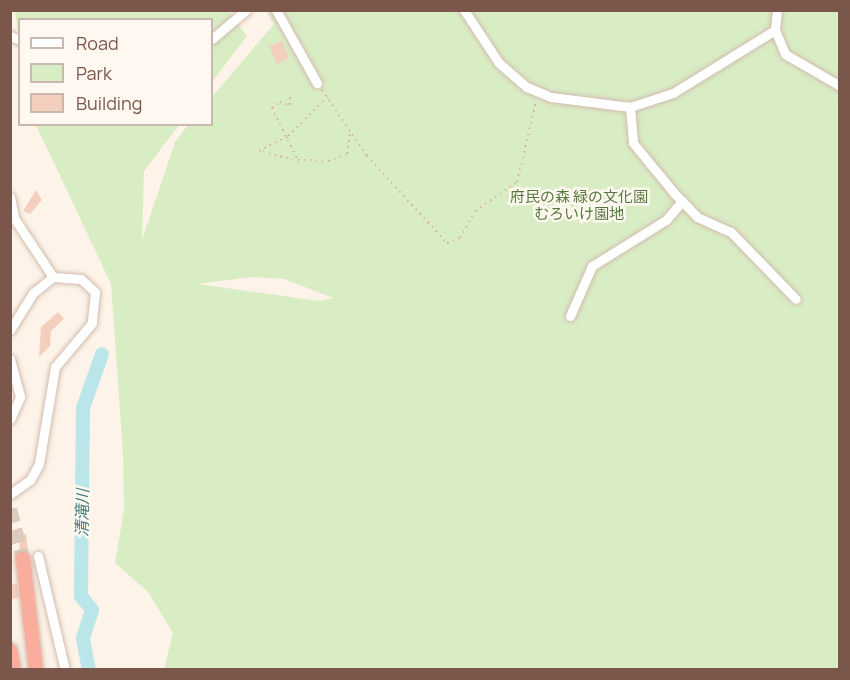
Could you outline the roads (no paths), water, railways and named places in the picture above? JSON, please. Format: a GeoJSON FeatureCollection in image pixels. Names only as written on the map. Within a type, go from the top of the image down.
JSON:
{"type":"FeatureCollection","features":[{"type":"Feature","properties":{"kind":"highway"},"geometry":{"type":"LineString","coordinates":[[23,559],[36,669]]}},
{"type":"Feature","properties":{"kind":"highway"},"geometry":{"type":"LineString","coordinates":[[10,650],[14,669]]}},
{"type":"Feature","properties":{"kind":"street"},"geometry":{"type":"LineString","coordinates":[[213,38],[246,10]]}},
{"type":"Feature","properties":{"kind":"street"},"geometry":{"type":"LineString","coordinates":[[276,10],[316,83]]}},
{"type":"Feature","properties":{"kind":"street"},"geometry":{"type":"LineString","coordinates":[[464,10],[499,63],[537,93],[630,107],[673,93],[775,30]]}},
{"type":"Feature","properties":{"kind":"street"},"geometry":{"type":"LineString","coordinates":[[777,10],[775,30],[785,54],[840,86]]}},
{"type":"Feature","properties":{"kind":"street"},"geometry":{"type":"LineString","coordinates":[[630,107],[633,143],[682,201],[697,217],[730,232],[796,299]]}},
{"type":"Feature","properties":{"kind":"street"},"geometry":{"type":"LineString","coordinates":[[10,197],[14,218],[53,277]]}},
{"type":"Feature","properties":{"kind":"street"},"geometry":{"type":"LineString","coordinates":[[570,316],[592,266],[666,220],[682,201]]}},
{"type":"Feature","properties":{"kind":"street"},"geometry":{"type":"LineString","coordinates":[[10,330],[33,293],[53,277],[70,275],[91,285],[97,311],[55,367],[39,464],[30,480],[10,494]]}},
{"type":"Feature","properties":{"kind":"street"},"geometry":{"type":"LineString","coordinates":[[10,359],[20,397],[10,419]]}},
{"type":"Feature","properties":{"kind":"street"},"geometry":{"type":"LineString","coordinates":[[38,556],[65,669]]}},
{"type":"Feature","properties":{"kind":"waterway","name":"清滝川"},"geometry":{"type":"LineString","coordinates":[[89,670],[83,638],[92,610],[81,596],[83,408],[102,354]]}},
{"type":"Feature","properties":{"kind":"tunnel"},"geometry":{"type":"LineString","coordinates":[[10,509],[23,559]]}},
{"type":"Feature","properties":{"kind":"park label","name":"府民の森 緑の文化園 むろいけ園地"},"geometry":{"type":"Point","coordinates":[579,204]}}]}
